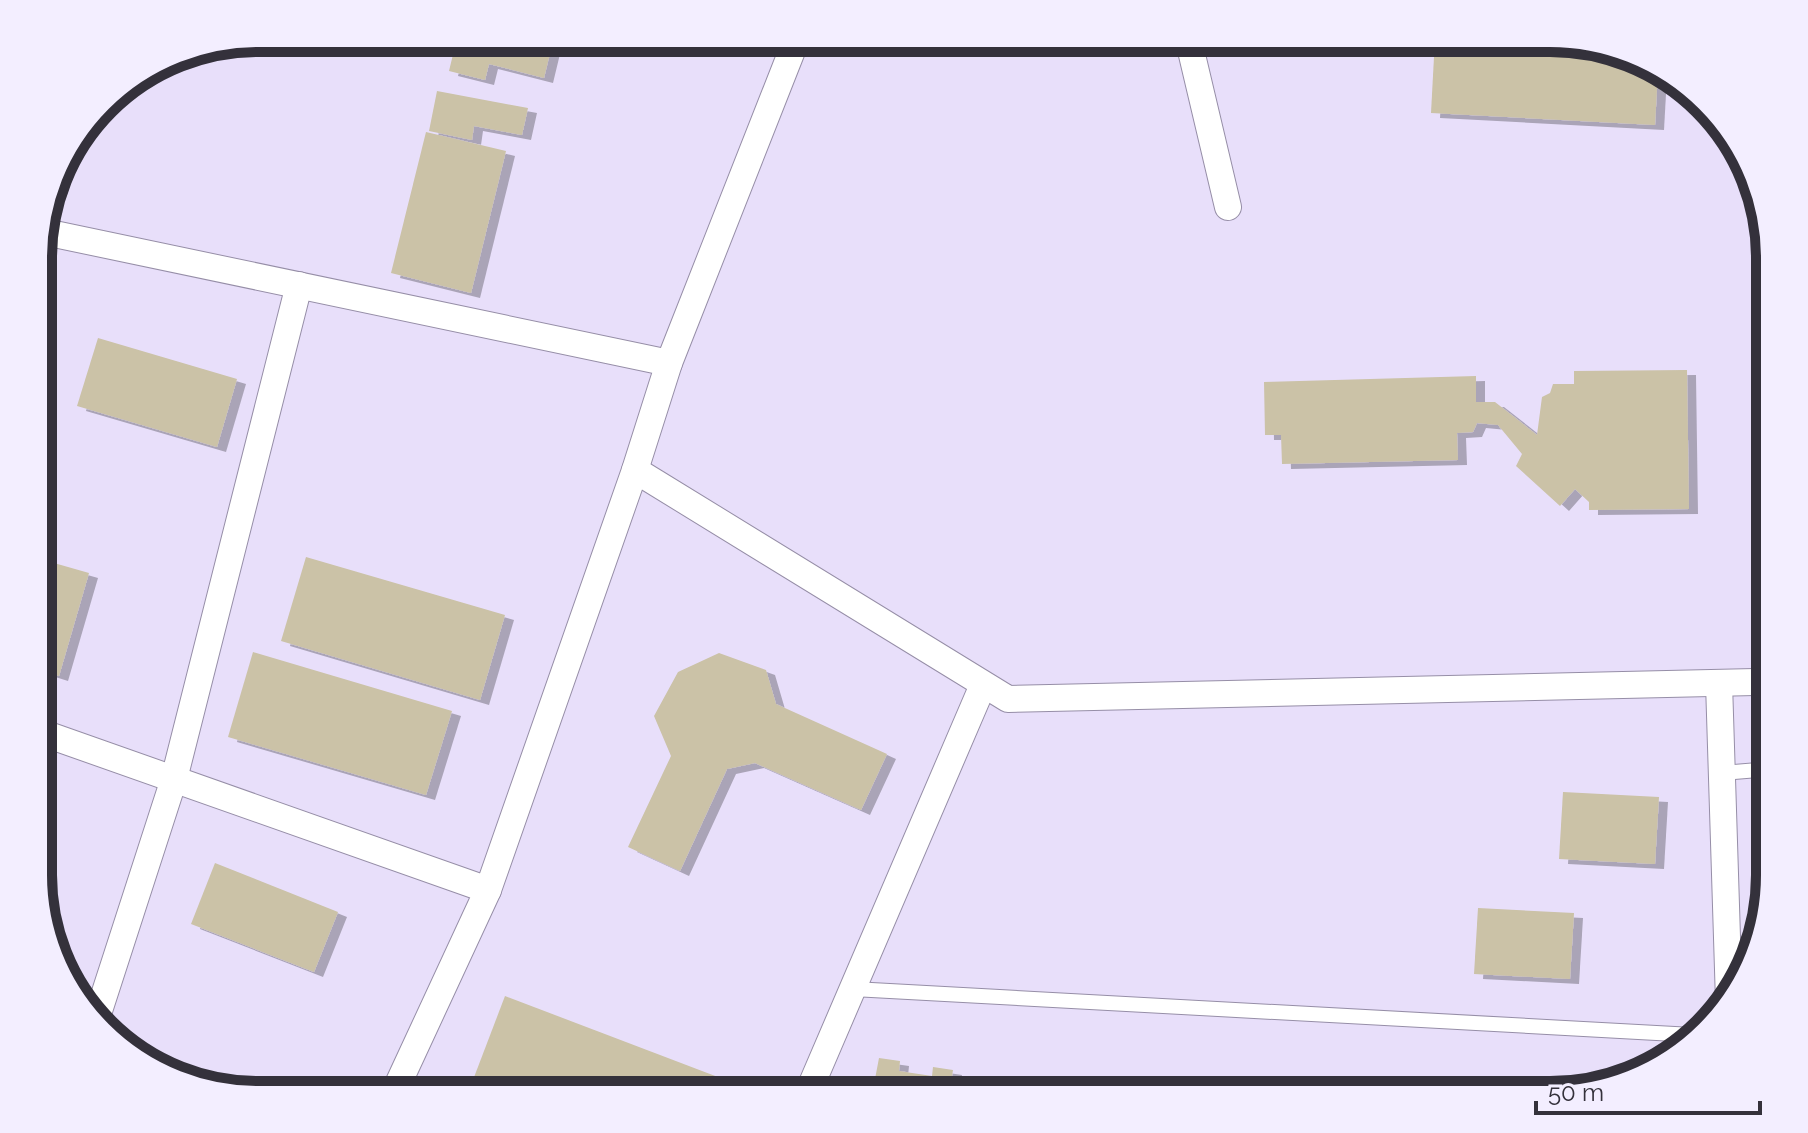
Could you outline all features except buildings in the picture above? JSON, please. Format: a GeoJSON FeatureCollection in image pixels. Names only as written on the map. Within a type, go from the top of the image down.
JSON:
{"type":"FeatureCollection","features":[{"type":"Feature","properties":{"kind":"street"},"geometry":{"type":"LineString","coordinates":[[399,1081],[488,890],[635,470],[669,363],[791,52]]}},
{"type":"Feature","properties":{"kind":"street"},"geometry":{"type":"LineString","coordinates":[[1191,52],[1228,207]]}},
{"type":"Feature","properties":{"kind":"street"},"geometry":{"type":"LineString","coordinates":[[54,234],[669,363]]}},
{"type":"Feature","properties":{"kind":"street"},"geometry":{"type":"LineString","coordinates":[[100,1007],[174,779],[299,285]]}},
{"type":"Feature","properties":{"kind":"street"},"geometry":{"type":"LineString","coordinates":[[635,470],[1008,699],[1755,682]]}},
{"type":"Feature","properties":{"kind":"street"},"geometry":{"type":"LineString","coordinates":[[1719,683],[1728,978]]}},
{"type":"Feature","properties":{"kind":"street"},"geometry":{"type":"LineString","coordinates":[[813,1081],[983,685]]}},
{"type":"Feature","properties":{"kind":"street"},"geometry":{"type":"LineString","coordinates":[[52,736],[488,890]]}},
{"type":"Feature","properties":{"kind":"lane"},"geometry":{"type":"LineString","coordinates":[[1722,773],[1756,770]]}},
{"type":"Feature","properties":{"kind":"lane"},"geometry":{"type":"LineString","coordinates":[[853,989],[1680,1034]]}}]}
